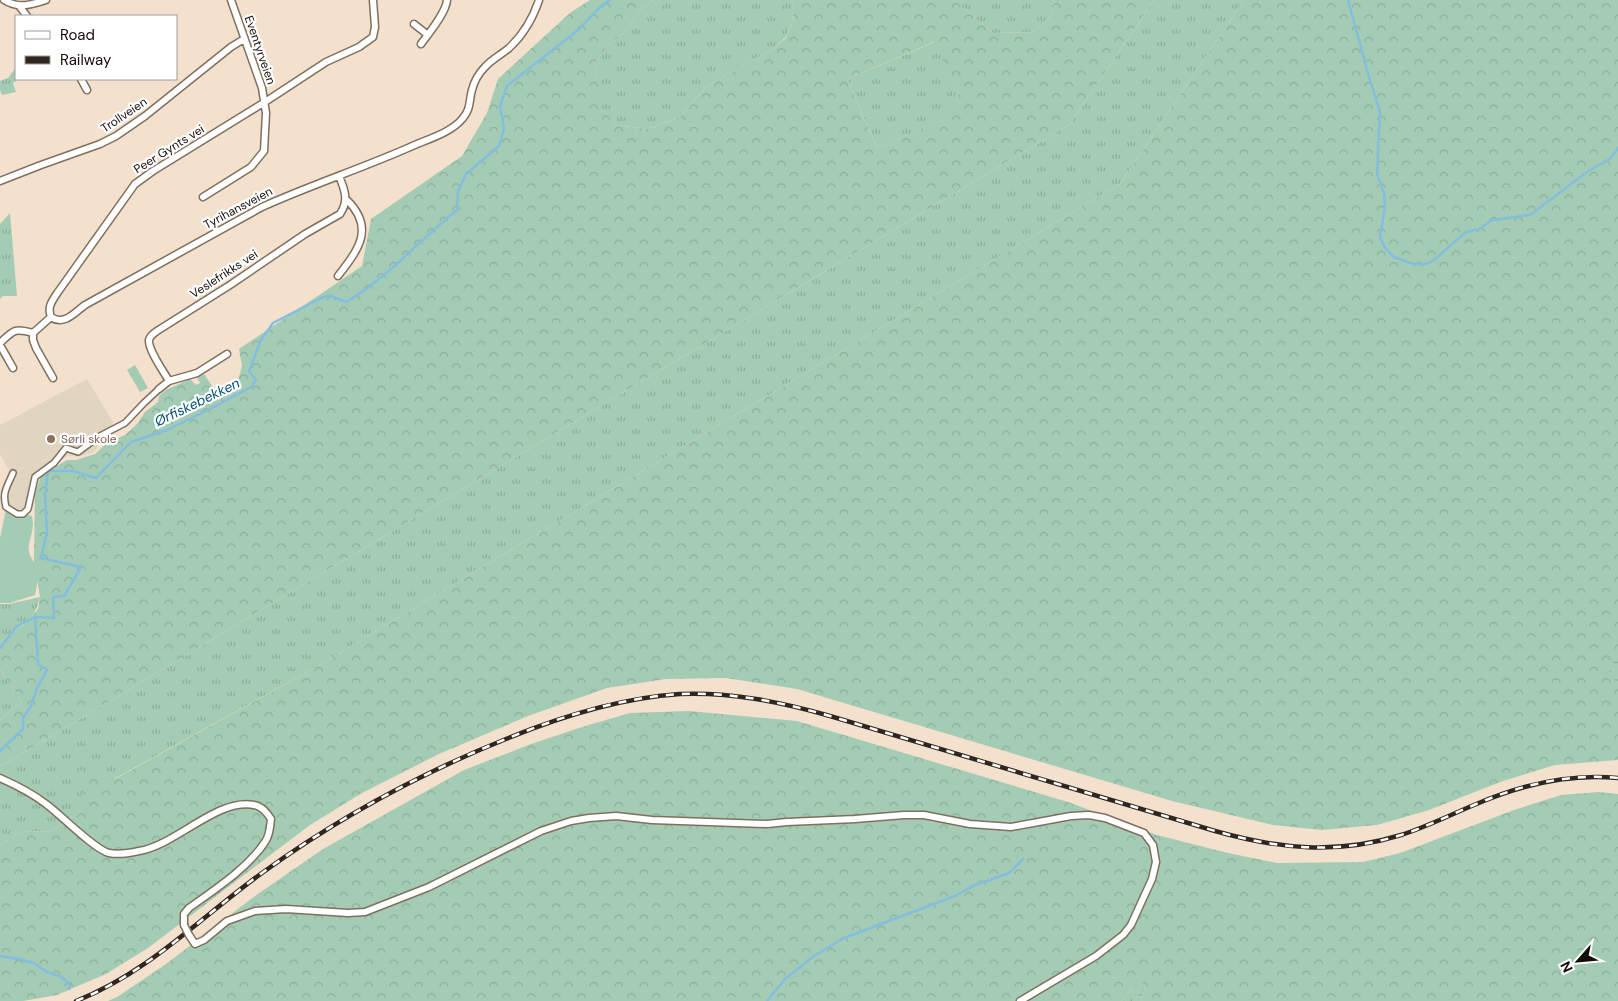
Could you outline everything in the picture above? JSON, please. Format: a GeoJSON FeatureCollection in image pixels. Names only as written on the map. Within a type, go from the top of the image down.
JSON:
{"type":"FeatureCollection","features":[{"type":"Feature","properties":{"kind":"street"},"geometry":{"type":"LineString","coordinates":[[4,0],[19,6],[26,15]]}},
{"type":"Feature","properties":{"kind":"street"},"geometry":{"type":"LineString","coordinates":[[19,6],[46,0]]}},
{"type":"Feature","properties":{"kind":"street","name":"Eventyrveien"},"geometry":{"type":"LineString","coordinates":[[203,197],[251,167],[264,151],[266,122],[262,88],[231,0]]}},
{"type":"Feature","properties":{"kind":"street","name":"Peer Gynts vei"},"geometry":{"type":"LineString","coordinates":[[51,317],[49,311],[54,298],[131,187],[152,171],[265,102],[326,62],[359,48],[373,37],[373,0]]}},
{"type":"Feature","properties":{"kind":"street"},"geometry":{"type":"LineString","coordinates":[[421,44],[443,12],[447,0]]}},
{"type":"Feature","properties":{"kind":"street","name":"Tyrihansveien"},"geometry":{"type":"LineString","coordinates":[[51,317],[59,321],[64,320],[85,305],[283,197],[394,154],[446,131],[463,119],[470,107],[472,88],[478,76],[485,67],[520,36],[530,22],[539,0]]}},
{"type":"Feature","properties":{"kind":"street"},"geometry":{"type":"LineString","coordinates":[[414,24],[428,35]]}},
{"type":"Feature","properties":{"kind":"street","name":"Trollveien"},"geometry":{"type":"LineString","coordinates":[[0,181],[100,144],[116,136],[145,116],[225,51],[244,39]]}},
{"type":"Feature","properties":{"kind":"street"},"geometry":{"type":"LineString","coordinates":[[82,80],[87,90]]}},
{"type":"Feature","properties":{"kind":"street"},"geometry":{"type":"LineString","coordinates":[[338,276],[351,259],[361,239],[363,228],[361,218],[347,200],[339,176]]}},
{"type":"Feature","properties":{"kind":"street","name":"Veslefrikks vei"},"geometry":{"type":"LineString","coordinates":[[169,381],[151,350],[149,340],[151,336],[157,330],[230,285],[304,234],[333,219],[340,214],[347,200]]}},
{"type":"Feature","properties":{"kind":"street"},"geometry":{"type":"LineString","coordinates":[[51,317],[33,333],[33,340],[53,378]]}},
{"type":"Feature","properties":{"kind":"street"},"geometry":{"type":"LineString","coordinates":[[13,368],[0,344],[16,330],[21,329],[33,333]]}},
{"type":"Feature","properties":{"kind":"street"},"geometry":{"type":"LineString","coordinates":[[13,473],[5,490],[6,507],[17,514],[23,514],[28,509],[35,477],[54,463],[66,448],[78,452],[98,437],[126,423],[144,402],[169,381],[197,373],[227,354]]}},
{"type":"Feature","properties":{"kind":"street"},"geometry":{"type":"LineString","coordinates":[[0,778],[30,792],[91,842],[108,853],[126,853],[153,848],[225,808],[240,805],[254,805],[261,808],[271,819],[266,841],[244,866],[189,908],[184,914],[184,925],[195,944],[204,940],[227,921],[255,911],[286,909],[348,913],[365,912],[429,887],[541,831],[571,821],[589,818],[616,816],[652,820],[767,824],[924,815],[970,824],[1012,827],[1071,816],[1089,815],[1105,818],[1144,834],[1153,844],[1156,862],[1152,879],[1131,925],[1123,935],[1096,956],[1020,1001]]}},
{"type":"Feature","properties":{"kind":"shaded area","name":"Sørli skole"},"geometry":{"type":"Polygon","coordinates":[[[87,379],[113,422],[94,452],[78,457],[68,455],[40,476],[26,515],[6,509],[0,498],[9,470],[0,454],[0,425],[87,379]]]}},
{"type":"Feature","properties":{"kind":"green space"},"geometry":{"type":"Polygon","coordinates":[[[590,0],[653,0],[640,10],[624,33],[607,46],[595,64],[601,107],[616,125],[647,129],[679,118],[707,86],[773,49],[786,38],[792,22],[794,0],[954,0],[993,33],[1033,32],[1049,19],[1055,0],[1154,0],[1070,124],[0,767],[0,720],[22,702],[0,669],[0,641],[23,626],[38,609],[40,597],[34,561],[35,494],[41,476],[67,460],[76,460],[95,454],[107,443],[125,435],[137,424],[145,412],[158,402],[159,396],[166,390],[190,379],[196,385],[200,383],[197,377],[204,374],[212,386],[217,389],[238,380],[242,366],[239,349],[362,266],[371,219],[462,156],[487,113],[498,79],[571,12],[590,0]],[[934,42],[847,79],[877,148],[950,116],[959,93],[934,42]]]}},
{"type":"Feature","properties":{"kind":"green space"},"geometry":{"type":"Polygon","coordinates":[[[653,0],[794,0],[792,22],[786,37],[773,49],[707,86],[679,118],[647,129],[616,125],[600,107],[595,64],[607,46],[624,33],[640,10],[653,0]]]}},
{"type":"Feature","properties":{"kind":"green space"},"geometry":{"type":"Polygon","coordinates":[[[954,0],[1055,0],[1049,19],[1033,32],[993,33],[954,0]]]}},
{"type":"Feature","properties":{"kind":"green space"},"geometry":{"type":"Polygon","coordinates":[[[1154,0],[1244,0],[1120,184],[318,666],[114,779],[82,811],[50,832],[23,831],[0,845],[0,767],[1070,124],[1154,0]]]}},
{"type":"Feature","properties":{"kind":"green space"},"geometry":{"type":"Polygon","coordinates":[[[1244,0],[1618,0],[1618,760],[1555,765],[1503,781],[1429,810],[1377,825],[1322,830],[1273,825],[1172,801],[797,689],[726,678],[666,679],[607,688],[528,716],[439,754],[362,793],[310,825],[148,948],[106,974],[57,995],[23,1001],[0,1001],[0,845],[23,831],[50,832],[82,811],[81,770],[115,779],[318,666],[1120,184],[1244,0]]]}},
{"type":"Feature","properties":{"kind":"green space"},"geometry":{"type":"Polygon","coordinates":[[[935,42],[959,93],[951,116],[877,148],[847,79],[935,42]]]}},
{"type":"Feature","properties":{"kind":"green space"},"geometry":{"type":"Polygon","coordinates":[[[15,68],[15,80],[18,80],[13,83],[16,92],[2,95],[0,81],[8,78],[15,68]]]}},
{"type":"Feature","properties":{"kind":"green space"},"geometry":{"type":"Polygon","coordinates":[[[10,213],[17,296],[3,296],[0,299],[0,224],[10,213]]]}},
{"type":"Feature","properties":{"kind":"green space"},"geometry":{"type":"Polygon","coordinates":[[[135,365],[148,388],[140,392],[127,370],[135,365]]]}},
{"type":"Feature","properties":{"kind":"green space"},"geometry":{"type":"Polygon","coordinates":[[[6,509],[32,516],[33,524],[29,548],[33,561],[40,569],[35,595],[10,603],[0,603],[0,538],[6,509]]]}},
{"type":"Feature","properties":{"kind":"green space"},"geometry":{"type":"Polygon","coordinates":[[[40,597],[38,605],[25,624],[0,641],[0,604],[9,604],[40,597]]]}},
{"type":"Feature","properties":{"kind":"green space"},"geometry":{"type":"Polygon","coordinates":[[[1618,648],[1618,689],[1609,672],[1618,648]]]}},
{"type":"Feature","properties":{"kind":"green space"},"geometry":{"type":"Polygon","coordinates":[[[0,669],[22,702],[0,720],[0,669]]]}},
{"type":"Feature","properties":{"kind":"green space"},"geometry":{"type":"Polygon","coordinates":[[[689,711],[797,721],[1068,802],[1157,835],[1277,863],[1363,862],[1400,853],[1514,810],[1561,795],[1599,792],[1618,794],[1618,1001],[1141,1001],[1145,988],[1133,988],[1121,1001],[108,1001],[166,964],[255,896],[323,849],[464,770],[531,744],[630,713],[689,711]]]}},
{"type":"Feature","properties":{"kind":"green space"},"geometry":{"type":"Polygon","coordinates":[[[1142,982],[1145,987],[1141,1001],[1121,1001],[1133,988],[1142,982]]]}},
{"type":"Feature","properties":{"kind":"waterway","name":"Ørfiskebekken"},"geometry":{"type":"LineString","coordinates":[[0,751],[23,729],[23,718],[31,706],[37,688],[47,670],[38,664],[35,617],[54,618],[53,597],[64,596],[81,567],[41,558],[47,532],[45,495],[48,471],[73,471],[96,478],[131,442],[167,430],[251,387],[256,380],[249,371],[261,340],[273,323],[329,295],[346,302],[376,282],[457,210],[458,191],[466,174],[499,146],[504,129],[500,106],[507,86],[578,30],[598,9],[610,0]]}},
{"type":"Feature","properties":{"kind":"waterway"},"geometry":{"type":"LineString","coordinates":[[1348,0],[1380,112],[1377,174],[1384,193],[1385,207],[1380,237],[1385,248],[1394,257],[1413,264],[1427,264],[1466,232],[1479,229],[1492,220],[1530,215],[1587,172],[1611,158],[1618,148]]}},
{"type":"Feature","properties":{"kind":"waterway"},"geometry":{"type":"LineString","coordinates":[[0,648],[17,626],[35,617]]}},
{"type":"Feature","properties":{"kind":"waterway"},"geometry":{"type":"LineString","coordinates":[[767,1001],[785,979],[814,956],[844,938],[955,896],[973,886],[1009,873],[1023,859]]}},
{"type":"Feature","properties":{"kind":"waterway","name":"Ørfiskebekken"},"geometry":{"type":"LineString","coordinates":[[0,956],[34,963],[47,972],[62,977],[70,985],[69,989]]}},
{"type":"Feature","properties":{"kind":"railway"},"geometry":{"type":"LineString","coordinates":[[76,1001],[102,989],[150,960],[262,873],[320,834],[380,798],[442,767],[506,739],[592,709],[635,699],[699,694],[737,696],[793,706],[1215,831],[1262,842],[1308,847],[1354,845],[1401,835],[1491,798],[1544,782],[1581,777],[1618,778]]}},
{"type":"Feature","properties":{"kind":"place","name":"Sørli skole"},"geometry":{"type":"Point","coordinates":[51,439]}}]}
